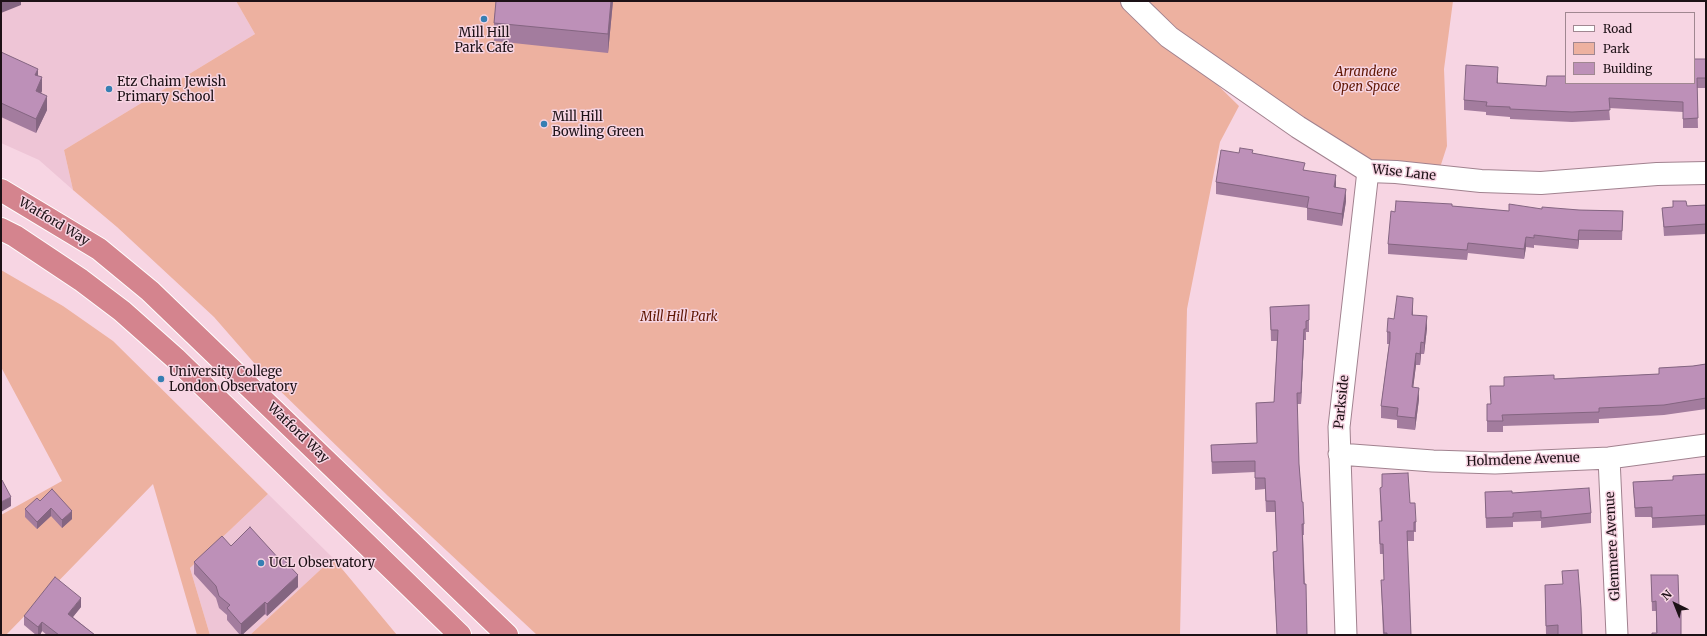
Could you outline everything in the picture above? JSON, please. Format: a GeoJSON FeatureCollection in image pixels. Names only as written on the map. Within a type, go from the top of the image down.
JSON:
{"type":"FeatureCollection","features":[{"type":"Feature","properties":{"kind":"highway","name":"Watford Way"},"geometry":{"type":"LineString","coordinates":[[1,190],[99,249],[150,292],[203,340],[507,635]]}},
{"type":"Feature","properties":{"kind":"highway"},"geometry":{"type":"LineString","coordinates":[[1,230],[15,236],[81,280],[122,311],[175,358],[460,635]]}},
{"type":"Feature","properties":{"kind":"street","name":"Wise Lane"},"geometry":{"type":"LineString","coordinates":[[1132,1],[1169,37],[1298,128],[1368,171],[1396,172],[1481,181],[1541,182],[1656,174],[1706,173]]}},
{"type":"Feature","properties":{"kind":"street","name":"Parkside"},"geometry":{"type":"LineString","coordinates":[[1346,635],[1339,427],[1368,171]]}},
{"type":"Feature","properties":{"kind":"street","name":"Holmdene Avenue"},"geometry":{"type":"LineString","coordinates":[[1339,454],[1433,461],[1495,463],[1609,458],[1706,445]]}},
{"type":"Feature","properties":{"kind":"street","name":"Glenmere Avenue"},"geometry":{"type":"LineString","coordinates":[[1609,458],[1617,635]]}},
{"type":"Feature","properties":{"kind":"shaded area","name":"Etz Chaim Jewish Primary School"},"geometry":{"type":"Polygon","coordinates":[[[1,1],[236,1],[255,34],[64,150],[73,190],[39,160],[1,143],[1,1]]]}},
{"type":"Feature","properties":{"kind":"shaded area","name":"UCL Observatory"},"geometry":{"type":"Polygon","coordinates":[[[268,494],[333,558],[250,635],[210,635],[190,568],[268,494]]]}},
{"type":"Feature","properties":{"kind":"green space","name":"Mill Hill Park"},"geometry":{"type":"Polygon","coordinates":[[[236,1],[1132,1],[1239,106],[1220,142],[1187,309],[1180,635],[537,635],[388,496],[269,380],[214,317],[117,227],[73,190],[64,150],[255,34],[236,1]]]}},
{"type":"Feature","properties":{"kind":"green space","name":"Arrandene Open Space"},"geometry":{"type":"Polygon","coordinates":[[[1134,1],[1453,1],[1444,69],[1447,146],[1436,180],[1364,174],[1134,1]]]}},
{"type":"Feature","properties":{"kind":"green space"},"geometry":{"type":"Polygon","coordinates":[[[1,270],[63,306],[113,341],[268,494],[190,568],[210,635],[197,635],[153,484],[6,635],[1,635],[1,515],[62,481],[1,367],[1,270]]]}},
{"type":"Feature","properties":{"kind":"green space"},"geometry":{"type":"Polygon","coordinates":[[[333,558],[397,635],[250,635],[333,558]]]}},
{"type":"Feature","properties":{"kind":"building"},"geometry":{"type":"Polygon","coordinates":[[[496,1],[611,1],[608,34],[494,23],[496,1]]]}},
{"type":"Feature","properties":{"kind":"building"},"geometry":{"type":"Polygon","coordinates":[[[1,52],[38,69],[35,75],[42,77],[36,91],[47,96],[36,119],[1,103],[1,52]]]}},
{"type":"Feature","properties":{"kind":"building"},"geometry":{"type":"Polygon","coordinates":[[[1695,59],[1706,59],[1706,78],[1697,78],[1698,118],[1683,119],[1683,102],[1609,98],[1610,110],[1572,112],[1510,109],[1510,107],[1486,106],[1487,102],[1464,100],[1466,65],[1498,67],[1497,83],[1546,86],[1547,76],[1565,76],[1565,84],[1695,84],[1695,59]]]}},
{"type":"Feature","properties":{"kind":"building"},"geometry":{"type":"Polygon","coordinates":[[[1240,148],[1253,150],[1252,153],[1305,163],[1303,170],[1336,175],[1334,187],[1346,189],[1342,214],[1307,208],[1309,197],[1216,182],[1221,150],[1239,153],[1240,148]]]}},
{"type":"Feature","properties":{"kind":"building"},"geometry":{"type":"Polygon","coordinates":[[[1396,201],[1452,204],[1452,206],[1509,211],[1509,204],[1542,209],[1542,207],[1623,211],[1622,231],[1579,230],[1578,240],[1534,235],[1534,238],[1526,237],[1524,249],[1468,243],[1467,250],[1388,244],[1391,211],[1395,212],[1396,201]]]}},
{"type":"Feature","properties":{"kind":"building"},"geometry":{"type":"Polygon","coordinates":[[[1673,201],[1686,201],[1687,206],[1706,205],[1706,224],[1664,227],[1662,208],[1673,207],[1673,201]]]}},
{"type":"Feature","properties":{"kind":"building"},"geometry":{"type":"Polygon","coordinates":[[[1397,296],[1413,298],[1412,315],[1427,316],[1424,343],[1421,342],[1420,354],[1416,353],[1412,387],[1419,388],[1415,418],[1397,416],[1398,408],[1381,406],[1390,339],[1390,332],[1387,332],[1388,318],[1394,319],[1397,296]]]}},
{"type":"Feature","properties":{"kind":"building"},"geometry":{"type":"Polygon","coordinates":[[[1309,305],[1309,320],[1306,321],[1306,329],[1304,329],[1301,393],[1297,393],[1299,464],[1304,524],[1302,524],[1304,584],[1306,584],[1307,635],[1277,635],[1273,552],[1277,551],[1275,501],[1266,501],[1265,478],[1255,478],[1255,461],[1212,462],[1211,445],[1257,443],[1256,403],[1274,402],[1278,330],[1271,330],[1270,307],[1309,305]]]}},
{"type":"Feature","properties":{"kind":"building"},"geometry":{"type":"Polygon","coordinates":[[[1706,364],[1706,398],[1664,405],[1599,408],[1599,412],[1502,415],[1503,421],[1487,421],[1487,404],[1491,404],[1490,386],[1504,386],[1504,377],[1554,375],[1554,379],[1659,374],[1659,368],[1706,364]]]}},
{"type":"Feature","properties":{"kind":"building"},"geometry":{"type":"Polygon","coordinates":[[[1408,473],[1410,503],[1415,503],[1416,522],[1414,522],[1414,531],[1407,531],[1411,635],[1387,635],[1387,633],[1384,633],[1381,580],[1384,580],[1383,544],[1380,544],[1379,521],[1382,521],[1380,488],[1382,487],[1382,474],[1408,473]]]}},
{"type":"Feature","properties":{"kind":"building"},"geometry":{"type":"Polygon","coordinates":[[[1706,474],[1706,515],[1652,518],[1652,507],[1635,508],[1633,482],[1673,480],[1673,476],[1706,474]]]}},
{"type":"Feature","properties":{"kind":"building"},"geometry":{"type":"Polygon","coordinates":[[[1,480],[11,497],[1,502],[1,480]]]}},
{"type":"Feature","properties":{"kind":"building"},"geometry":{"type":"Polygon","coordinates":[[[1589,488],[1591,513],[1541,518],[1541,511],[1513,513],[1513,517],[1486,518],[1485,492],[1512,491],[1512,493],[1589,488]]]}},
{"type":"Feature","properties":{"kind":"building"},"geometry":{"type":"Polygon","coordinates":[[[52,489],[72,511],[62,520],[51,508],[37,522],[25,509],[37,498],[40,501],[52,489]]]}},
{"type":"Feature","properties":{"kind":"building"},"geometry":{"type":"Polygon","coordinates":[[[250,527],[280,560],[282,558],[298,575],[267,604],[265,602],[241,624],[227,608],[230,605],[219,596],[216,586],[194,562],[222,536],[231,546],[250,527]]]}},
{"type":"Feature","properties":{"kind":"building"},"geometry":{"type":"Polygon","coordinates":[[[1578,570],[1582,635],[1558,635],[1558,625],[1546,626],[1545,585],[1563,584],[1562,571],[1578,570]]]}},
{"type":"Feature","properties":{"kind":"building"},"geometry":{"type":"Polygon","coordinates":[[[1651,575],[1678,575],[1679,607],[1681,607],[1681,635],[1652,635],[1652,633],[1657,633],[1656,601],[1652,602],[1651,575]]]}},
{"type":"Feature","properties":{"kind":"building"},"geometry":{"type":"Polygon","coordinates":[[[55,577],[81,598],[68,614],[95,635],[59,635],[42,622],[38,627],[24,616],[55,577]]]}},
{"type":"Feature","properties":{"kind":"place","name":"Mill Hill Park Cafe"},"geometry":{"type":"Point","coordinates":[484,19]}},
{"type":"Feature","properties":{"kind":"place","name":"Etz Chaim Jewish Primary School"},"geometry":{"type":"Point","coordinates":[109,89]}},
{"type":"Feature","properties":{"kind":"place","name":"Mill Hill Bowling Green"},"geometry":{"type":"Point","coordinates":[544,124]}},
{"type":"Feature","properties":{"kind":"place","name":"University College London Observatory"},"geometry":{"type":"Point","coordinates":[161,379]}},
{"type":"Feature","properties":{"kind":"place","name":"UCL Observatory"},"geometry":{"type":"Point","coordinates":[261,563]}}]}
